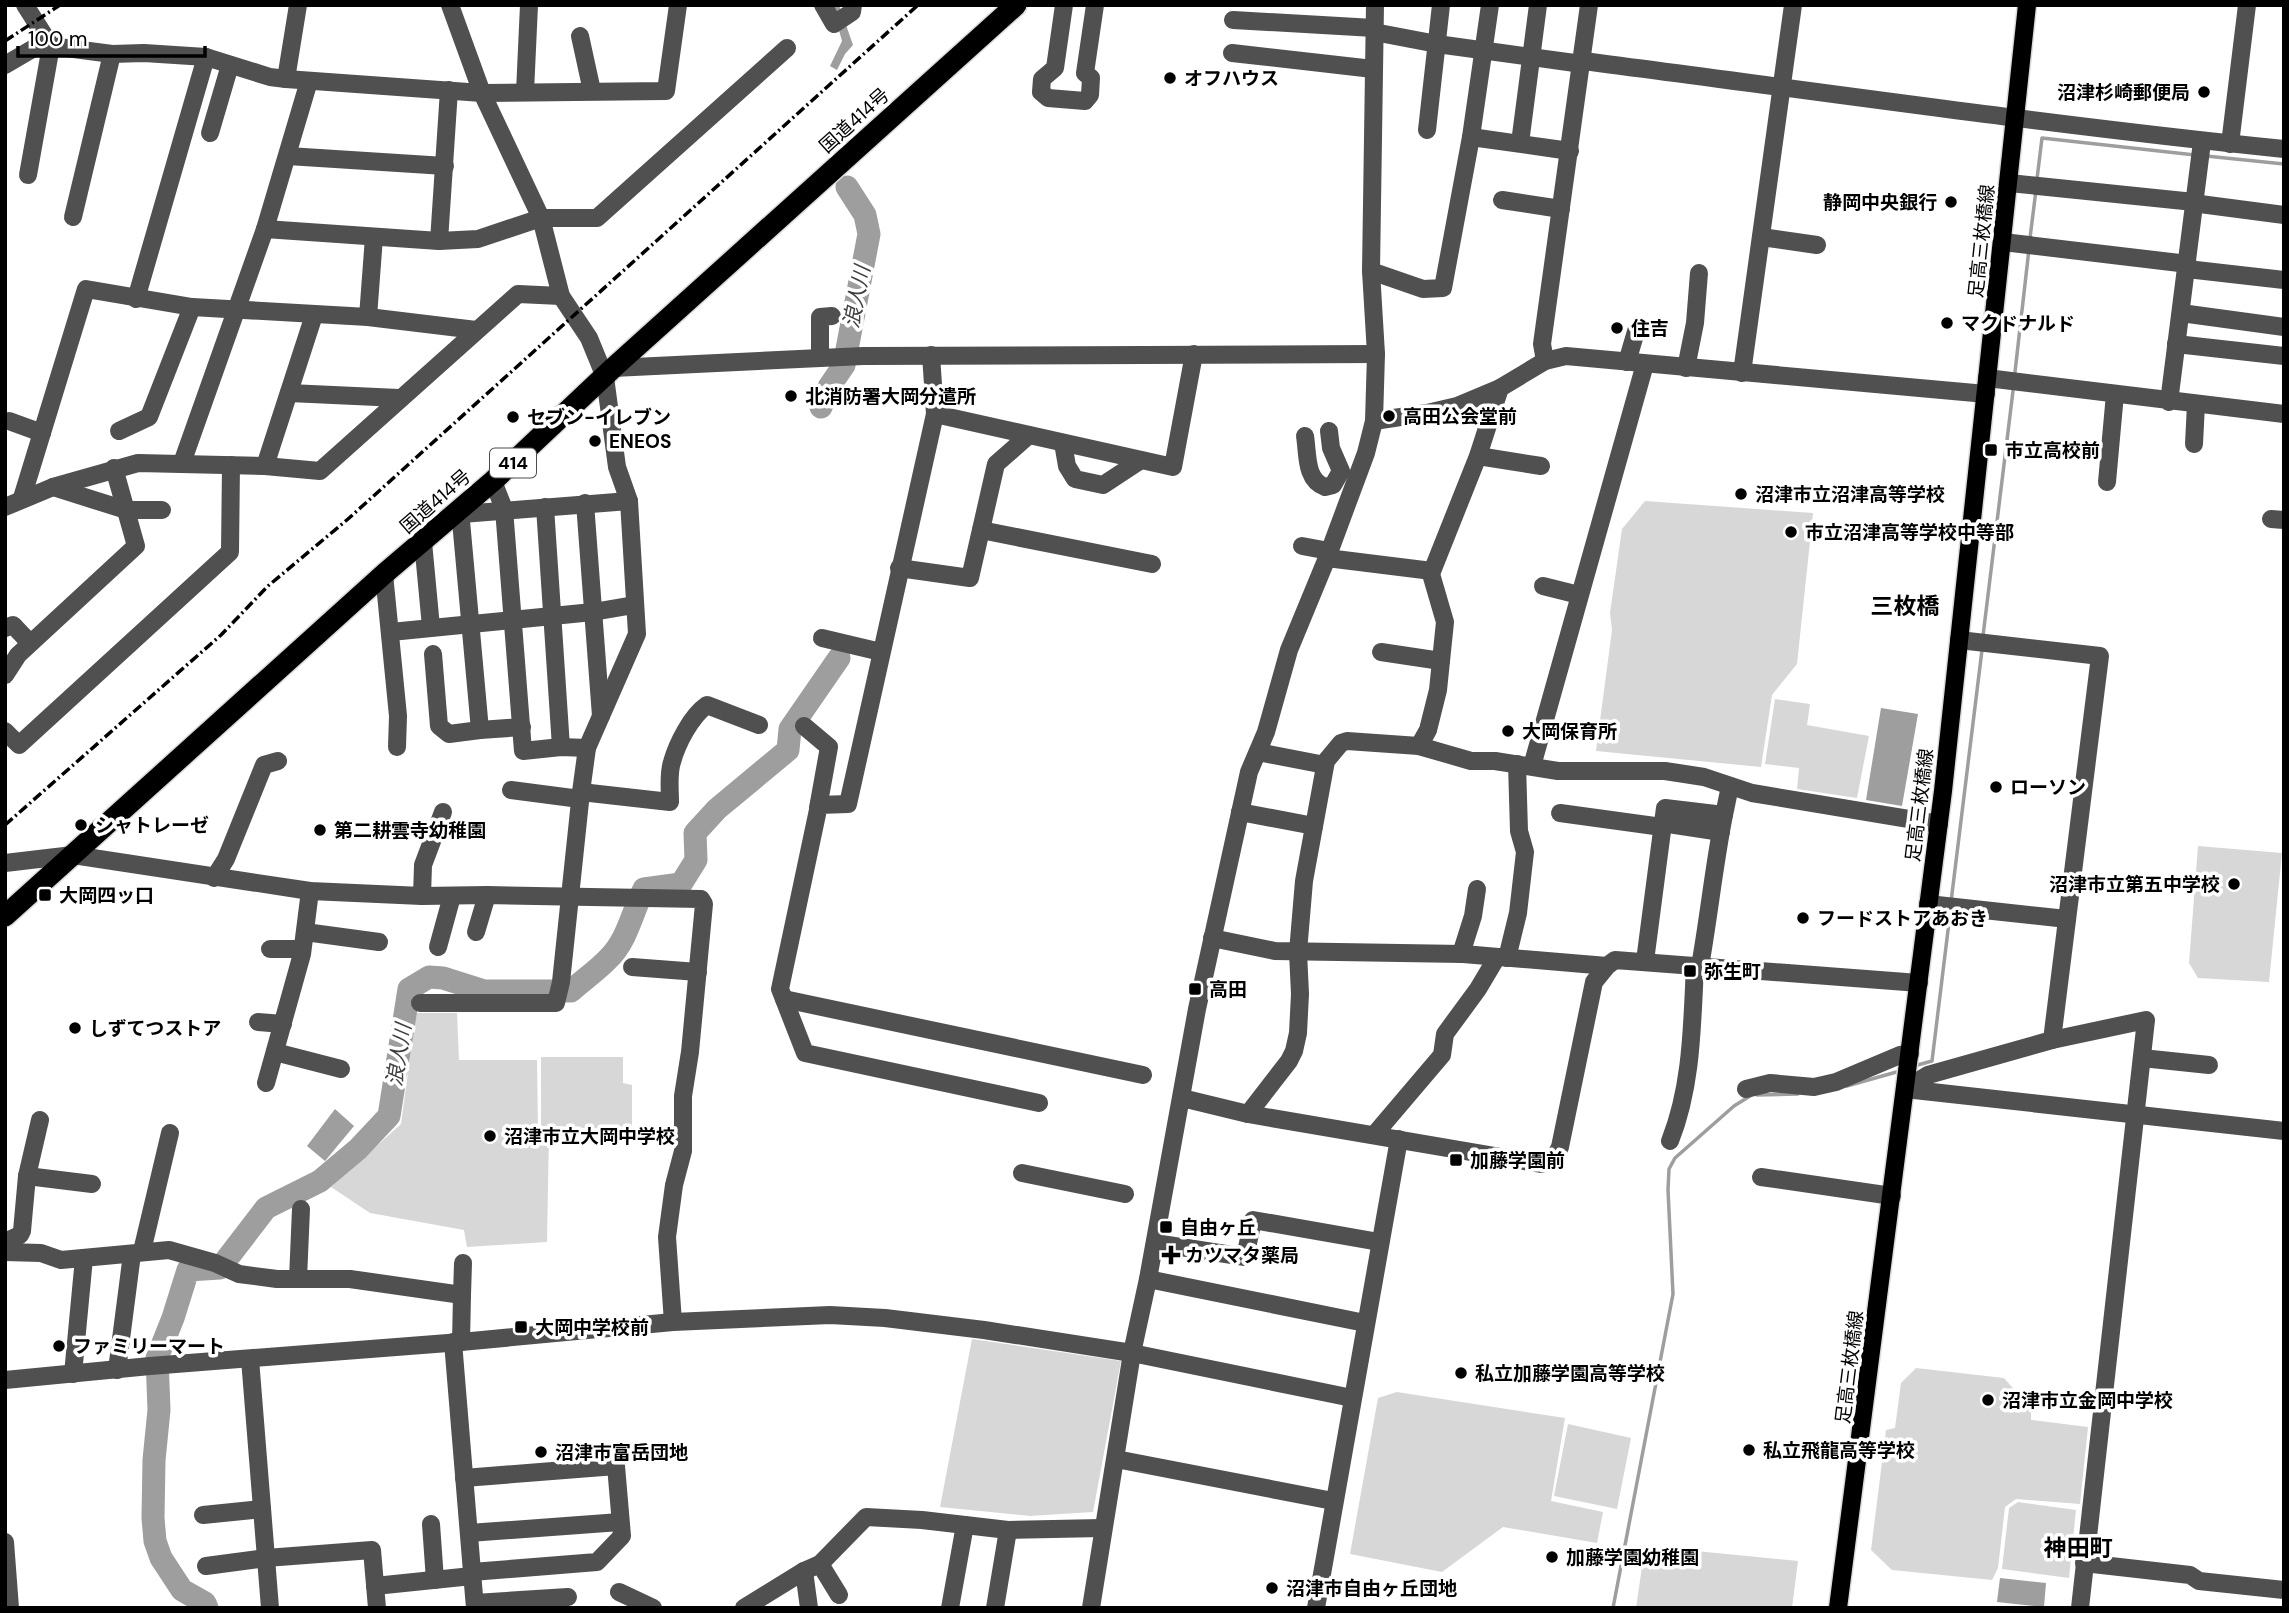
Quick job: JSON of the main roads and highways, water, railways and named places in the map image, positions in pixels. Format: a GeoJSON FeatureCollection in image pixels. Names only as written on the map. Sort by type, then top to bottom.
{"type":"FeatureCollection","features":[{"type":"Feature","properties":{"kind":"highway","name":"国道414号"},"geometry":{"type":"LineString","coordinates":[[5,916],[384,574],[461,512],[609,373],[1016,5]]}},
{"type":"Feature","properties":{"kind":"main road","name":"足高三枚橋線"},"geometry":{"type":"LineString","coordinates":[[1838,1608],[1919,983],[1935,905],[1939,824],[2027,5]]}},
{"type":"Feature","properties":{"kind":"waterway"},"geometry":{"type":"LineString","coordinates":[[2037,179],[2042,138],[2195,155]]}},
{"type":"Feature","properties":{"kind":"waterway"},"geometry":{"type":"LineString","coordinates":[[2206,156],[2284,164]]}},
{"type":"Feature","properties":{"kind":"waterway","name":"浪人川"},"geometry":{"type":"LineString","coordinates":[[821,407],[829,387],[844,365],[869,234],[865,215],[847,187]]}},
{"type":"Feature","properties":{"kind":"waterway"},"geometry":{"type":"LineString","coordinates":[[2030,238],[2036,190]]}},
{"type":"Feature","properties":{"kind":"waterway"},"geometry":{"type":"LineString","coordinates":[[2015,372],[2029,249]]}},
{"type":"Feature","properties":{"kind":"waterway"},"geometry":{"type":"LineString","coordinates":[[1983,636],[2013,391]]}},
{"type":"Feature","properties":{"kind":"waterway"},"geometry":{"type":"LineString","coordinates":[[1951,902],[1982,650]]}},
{"type":"Feature","properties":{"kind":"waterway","name":"浪人川"},"geometry":{"type":"LineString","coordinates":[[207,1608],[205,1603],[182,1590],[161,1558],[155,1541],[153,1518],[154,1460],[159,1410],[157,1358],[188,1270],[220,1268],[266,1208],[320,1181],[358,1149],[389,1116],[409,989],[429,977],[443,978],[484,991],[571,991],[605,962],[621,942],[644,889],[681,884],[696,860],[695,833],[717,809],[788,750],[790,729],[839,658]]}},
{"type":"Feature","properties":{"kind":"waterway"},"geometry":{"type":"LineString","coordinates":[[1914,1066],[1932,1061],[1950,914]]}},
{"type":"Feature","properties":{"kind":"waterway"},"geometry":{"type":"LineString","coordinates":[[1847,1086],[1900,1071]]}},
{"type":"Feature","properties":{"kind":"waterway"},"geometry":{"type":"LineString","coordinates":[[1757,1095],[1798,1094]]}},
{"type":"Feature","properties":{"kind":"waterway"},"geometry":{"type":"LineString","coordinates":[[1613,1608],[1673,1294],[1669,1169],[1675,1158],[1734,1106],[1750,1096]]}},
{"type":"Feature","properties":{"kind":"railway"},"geometry":{"type":"LineString","coordinates":[[5,41],[60,5]]}},
{"type":"Feature","properties":{"kind":"railway"},"geometry":{"type":"LineString","coordinates":[[5,825],[221,635],[268,586],[348,519],[918,5]]}},
{"type":"Feature","properties":{"kind":"place","name":"オフハウス"},"geometry":{"type":"Point","coordinates":[1170,78]}},
{"type":"Feature","properties":{"kind":"place","name":"沼津杉崎郵便局"},"geometry":{"type":"Point","coordinates":[2204,92]}},
{"type":"Feature","properties":{"kind":"place","name":"静岡中央銀行"},"geometry":{"type":"Point","coordinates":[1951,202]}},
{"type":"Feature","properties":{"kind":"place","name":"マクドナルド"},"geometry":{"type":"Point","coordinates":[1947,323]}},
{"type":"Feature","properties":{"kind":"place","name":"住吉"},"geometry":{"type":"Point","coordinates":[1617,328]}},
{"type":"Feature","properties":{"kind":"place","name":"北消防署大岡分遣所"},"geometry":{"type":"Point","coordinates":[791,396]}},
{"type":"Feature","properties":{"kind":"place","name":"高田公会堂前"},"geometry":{"type":"Point","coordinates":[1389,416]}},
{"type":"Feature","properties":{"kind":"place","name":"セブン-イレブン"},"geometry":{"type":"Point","coordinates":[513,417]}},
{"type":"Feature","properties":{"kind":"place","name":"ENEOS"},"geometry":{"type":"Point","coordinates":[595,441]}},
{"type":"Feature","properties":{"kind":"place","name":"市立高校前"},"geometry":{"type":"Point","coordinates":[1991,450]}},
{"type":"Feature","properties":{"kind":"place","name":"沼津市立沼津高等学校"},"geometry":{"type":"Point","coordinates":[1741,494]}},
{"type":"Feature","properties":{"kind":"place","name":"市立沼津高等学校中等部"},"geometry":{"type":"Point","coordinates":[1791,532]}},
{"type":"Feature","properties":{"kind":"place","name":"大岡保育所"},"geometry":{"type":"Point","coordinates":[1508,731]}},
{"type":"Feature","properties":{"kind":"place","name":"ローソン"},"geometry":{"type":"Point","coordinates":[1996,787]}},
{"type":"Feature","properties":{"kind":"place","name":"シャトレーゼ"},"geometry":{"type":"Point","coordinates":[81,825]}},
{"type":"Feature","properties":{"kind":"place","name":"第二耕雲寺幼稚園"},"geometry":{"type":"Point","coordinates":[320,830]}},
{"type":"Feature","properties":{"kind":"place","name":"沼津市立第五中学校"},"geometry":{"type":"Point","coordinates":[2234,884]}},
{"type":"Feature","properties":{"kind":"place","name":"大岡四ッ口"},"geometry":{"type":"Point","coordinates":[45,895]}},
{"type":"Feature","properties":{"kind":"place","name":"フードストアあおき"},"geometry":{"type":"Point","coordinates":[1803,918]}},
{"type":"Feature","properties":{"kind":"place","name":"弥生町"},"geometry":{"type":"Point","coordinates":[1690,971]}},
{"type":"Feature","properties":{"kind":"place","name":"高田"},"geometry":{"type":"Point","coordinates":[1195,989]}},
{"type":"Feature","properties":{"kind":"place","name":"しずてつストア"},"geometry":{"type":"Point","coordinates":[75,1028]}},
{"type":"Feature","properties":{"kind":"place","name":"沼津市立大岡中学校"},"geometry":{"type":"Point","coordinates":[490,1136]}},
{"type":"Feature","properties":{"kind":"place","name":"加藤学園前"},"geometry":{"type":"Point","coordinates":[1456,1160]}},
{"type":"Feature","properties":{"kind":"place","name":"自由ヶ丘"},"geometry":{"type":"Point","coordinates":[1166,1227]}},
{"type":"Feature","properties":{"kind":"place","name":"カツマタ薬局"},"geometry":{"type":"Point","coordinates":[1171,1255]}},
{"type":"Feature","properties":{"kind":"place","name":"大岡中学校前"},"geometry":{"type":"Point","coordinates":[521,1327]}},
{"type":"Feature","properties":{"kind":"place","name":"ファミリーマート"},"geometry":{"type":"Point","coordinates":[59,1346]}},
{"type":"Feature","properties":{"kind":"place","name":"私立加藤学園高等学校"},"geometry":{"type":"Point","coordinates":[1461,1373]}},
{"type":"Feature","properties":{"kind":"place","name":"沼津市立金岡中学校"},"geometry":{"type":"Point","coordinates":[1988,1400]}},
{"type":"Feature","properties":{"kind":"place","name":"私立飛龍高等学校"},"geometry":{"type":"Point","coordinates":[1749,1450]}},
{"type":"Feature","properties":{"kind":"place","name":"沼津市富岳団地"},"geometry":{"type":"Point","coordinates":[541,1452]}},
{"type":"Feature","properties":{"kind":"place","name":"加藤学園幼稚園"},"geometry":{"type":"Point","coordinates":[1552,1557]}},
{"type":"Feature","properties":{"kind":"place","name":"沼津市自由ヶ丘団地"},"geometry":{"type":"Point","coordinates":[1272,1588]}},
{"type":"Feature","properties":{"kind":"district","name":"三枚橋"},"geometry":{"type":"Point","coordinates":[1905,606]}},
{"type":"Feature","properties":{"kind":"district","name":"神田町"},"geometry":{"type":"Point","coordinates":[2078,1548]}}]}
